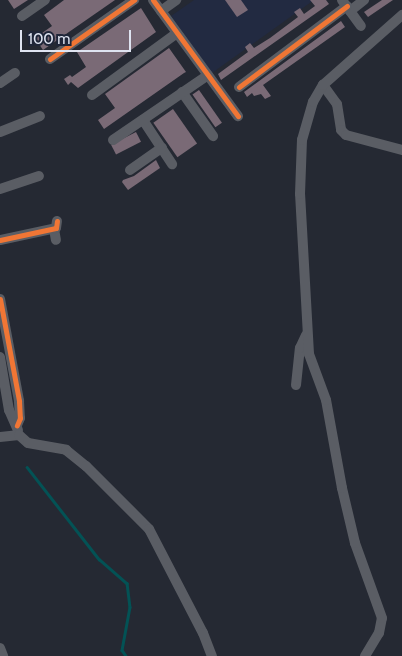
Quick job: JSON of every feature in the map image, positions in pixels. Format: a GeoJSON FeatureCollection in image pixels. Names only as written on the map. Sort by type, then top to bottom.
{"type":"FeatureCollection","features":[{"type":"Feature","properties":{"kind":"street"},"geometry":{"type":"LineString","coordinates":[[22,16],[45,0]]}},
{"type":"Feature","properties":{"kind":"street"},"geometry":{"type":"LineString","coordinates":[[50,58],[134,0]]}},
{"type":"Feature","properties":{"kind":"street"},"geometry":{"type":"LineString","coordinates":[[153,0],[238,116]]}},
{"type":"Feature","properties":{"kind":"street"},"geometry":{"type":"LineString","coordinates":[[160,11],[176,0]]}},
{"type":"Feature","properties":{"kind":"street"},"geometry":{"type":"LineString","coordinates":[[239,87],[346,6],[364,0]]}},
{"type":"Feature","properties":{"kind":"street"},"geometry":{"type":"LineString","coordinates":[[346,6],[360,26]]}},
{"type":"Feature","properties":{"kind":"street"},"geometry":{"type":"LineString","coordinates":[[365,656],[379,633],[382,618],[355,543],[342,488],[326,400],[309,354],[300,194],[302,140],[314,102],[323,85],[402,15]]}},
{"type":"Feature","properties":{"kind":"street"},"geometry":{"type":"LineString","coordinates":[[92,95],[176,33]]}},
{"type":"Feature","properties":{"kind":"street"},"geometry":{"type":"LineString","coordinates":[[0,83],[15,73]]}},
{"type":"Feature","properties":{"kind":"street"},"geometry":{"type":"LineString","coordinates":[[113,140],[208,76]]}},
{"type":"Feature","properties":{"kind":"street"},"geometry":{"type":"LineString","coordinates":[[323,85],[336,104],[341,130],[346,134],[402,150]]}},
{"type":"Feature","properties":{"kind":"street"},"geometry":{"type":"LineString","coordinates":[[182,92],[212,136]]}},
{"type":"Feature","properties":{"kind":"street"},"geometry":{"type":"LineString","coordinates":[[0,132],[40,116]]}},
{"type":"Feature","properties":{"kind":"street"},"geometry":{"type":"LineString","coordinates":[[143,120],[172,164]]}},
{"type":"Feature","properties":{"kind":"street"},"geometry":{"type":"LineString","coordinates":[[130,170],[162,148]]}},
{"type":"Feature","properties":{"kind":"street"},"geometry":{"type":"LineString","coordinates":[[0,188],[38,176]]}},
{"type":"Feature","properties":{"kind":"street"},"geometry":{"type":"LineString","coordinates":[[0,240],[55,225],[56,240]]}},
{"type":"Feature","properties":{"kind":"street"},"geometry":{"type":"LineString","coordinates":[[0,301],[19,401],[20,418],[18,430]]}},
{"type":"Feature","properties":{"kind":"street"},"geometry":{"type":"LineString","coordinates":[[296,385],[300,348],[307,331]]}},
{"type":"Feature","properties":{"kind":"street"},"geometry":{"type":"LineString","coordinates":[[0,357],[3,390],[11,418],[18,430],[28,443],[66,450],[86,466],[149,530],[203,633],[212,656]]}},
{"type":"Feature","properties":{"kind":"street"},"geometry":{"type":"LineString","coordinates":[[0,437],[18,430]]}},
{"type":"Feature","properties":{"kind":"street"},"geometry":{"type":"LineString","coordinates":[[0,648],[3,656]]}},
{"type":"Feature","properties":{"kind":"shaded area"},"geometry":{"type":"Polygon","coordinates":[[[194,0],[314,0],[212,73],[171,16],[194,0]]]}},
{"type":"Feature","properties":{"kind":"building"},"geometry":{"type":"Polygon","coordinates":[[[8,0],[28,0],[14,9],[8,0]]]}},
{"type":"Feature","properties":{"kind":"building"},"geometry":{"type":"Polygon","coordinates":[[[64,0],[115,0],[43,50],[35,38],[52,26],[44,15],[64,0]]]}},
{"type":"Feature","properties":{"kind":"building"},"geometry":{"type":"Polygon","coordinates":[[[225,0],[241,0],[248,10],[237,17],[225,0]]]}},
{"type":"Feature","properties":{"kind":"building"},"geometry":{"type":"Polygon","coordinates":[[[310,0],[326,0],[329,4],[221,80],[218,74],[248,52],[245,47],[250,43],[254,48],[270,38],[298,17],[294,12],[300,8],[304,14],[315,6],[310,0]]]}},
{"type":"Feature","properties":{"kind":"building"},"geometry":{"type":"Polygon","coordinates":[[[382,0],[393,0],[368,17],[364,12],[382,0]]]}},
{"type":"Feature","properties":{"kind":"building"},"geometry":{"type":"Polygon","coordinates":[[[141,8],[156,32],[78,88],[71,82],[68,85],[64,79],[70,75],[72,77],[86,67],[77,52],[141,8]]]}},
{"type":"Feature","properties":{"kind":"building"},"geometry":{"type":"Polygon","coordinates":[[[341,21],[345,27],[263,85],[271,96],[265,99],[261,94],[254,96],[252,93],[247,97],[244,92],[341,21]]]}},
{"type":"Feature","properties":{"kind":"building"},"geometry":{"type":"Polygon","coordinates":[[[169,48],[186,72],[104,129],[98,120],[115,108],[105,94],[169,48]]]}},
{"type":"Feature","properties":{"kind":"building"},"geometry":{"type":"Polygon","coordinates":[[[199,90],[222,123],[215,127],[192,95],[199,90]]]}},
{"type":"Feature","properties":{"kind":"building"},"geometry":{"type":"Polygon","coordinates":[[[173,109],[197,143],[177,157],[153,123],[173,109]]]}},
{"type":"Feature","properties":{"kind":"building"},"geometry":{"type":"Polygon","coordinates":[[[136,132],[141,142],[116,155],[111,145],[136,132]]]}},
{"type":"Feature","properties":{"kind":"building"},"geometry":{"type":"Polygon","coordinates":[[[156,160],[160,168],[128,190],[122,182],[123,180],[134,176],[156,160]]]}},
{"type":"Feature","properties":{"kind":"waterway"},"geometry":{"type":"LineString","coordinates":[[27,467],[99,559],[127,583],[130,607],[122,650],[126,656]]}},
{"type":"Feature","properties":{"kind":"cycle path"},"geometry":{"type":"LineString","coordinates":[[50,59],[134,0]]}},
{"type":"Feature","properties":{"kind":"cycle path"},"geometry":{"type":"LineString","coordinates":[[153,0],[238,116]]}},
{"type":"Feature","properties":{"kind":"cycle path"},"geometry":{"type":"LineString","coordinates":[[239,87],[347,6]]}},
{"type":"Feature","properties":{"kind":"cycle path"},"geometry":{"type":"LineString","coordinates":[[0,240],[56,228],[57,221]]}},
{"type":"Feature","properties":{"kind":"cycle path"},"geometry":{"type":"LineString","coordinates":[[0,299],[19,401],[20,418],[17,425]]}}]}
